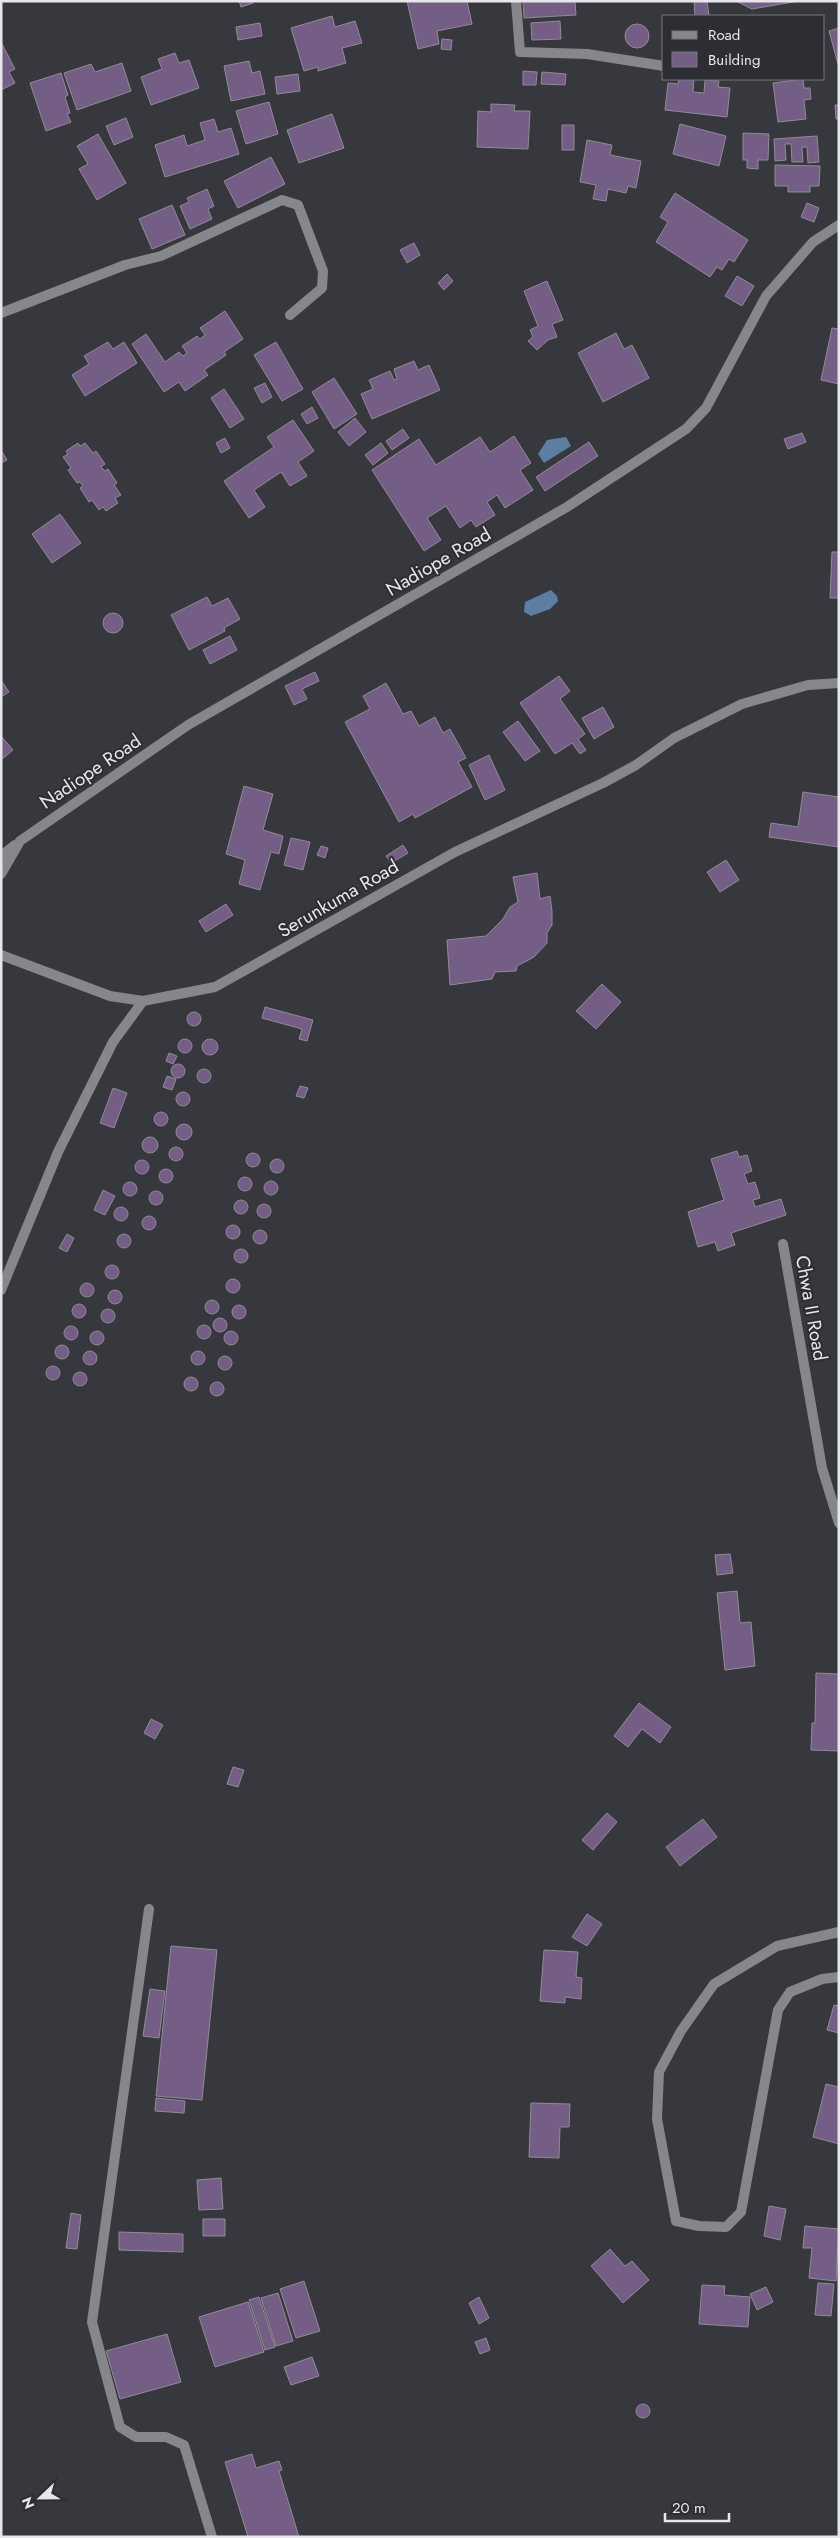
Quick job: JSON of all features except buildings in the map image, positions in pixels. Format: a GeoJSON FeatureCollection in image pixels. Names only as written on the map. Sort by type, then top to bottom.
{"type":"FeatureCollection","features":[{"type":"Feature","properties":{"kind":"street"},"geometry":{"type":"LineString","coordinates":[[516,1],[520,52],[587,54],[662,66]]}},
{"type":"Feature","properties":{"kind":"street"},"geometry":{"type":"LineString","coordinates":[[1,313],[125,265],[161,256],[282,200],[298,205],[323,271],[322,288],[290,315]]}},
{"type":"Feature","properties":{"kind":"street","name":"Nadiope Road"},"geometry":{"type":"LineString","coordinates":[[1,874],[20,842],[188,725],[567,507],[686,429],[706,408],[766,296],[812,242],[839,225]]}},
{"type":"Feature","properties":{"kind":"street","name":"Serunkuma Road"},"geometry":{"type":"LineString","coordinates":[[143,1001],[215,987],[455,852],[603,783],[636,765],[674,738],[742,704],[808,685],[839,683]]}},
{"type":"Feature","properties":{"kind":"street"},"geometry":{"type":"LineString","coordinates":[[1,856],[20,842]]}},
{"type":"Feature","properties":{"kind":"street"},"geometry":{"type":"LineString","coordinates":[[1,955],[110,996],[143,1001]]}},
{"type":"Feature","properties":{"kind":"street"},"geometry":{"type":"LineString","coordinates":[[1,1290],[58,1152],[112,1042],[129,1017],[143,1001]]}},
{"type":"Feature","properties":{"kind":"street","name":"Chwa II Road"},"geometry":{"type":"LineString","coordinates":[[782,1244],[822,1468],[839,1524]]}},
{"type":"Feature","properties":{"kind":"street"},"geometry":{"type":"LineString","coordinates":[[149,1908],[92,2322],[120,2427],[136,2437],[166,2437],[184,2445],[212,2537]]}},
{"type":"Feature","properties":{"kind":"street"},"geometry":{"type":"LineString","coordinates":[[839,1932],[777,1946],[714,1984],[680,2031],[659,2072],[657,2119],[676,2221],[699,2226],[726,2227],[741,2212],[778,2010],[790,1992],[822,1979],[839,1977]]}},
{"type":"Feature","properties":{"kind":"water"},"geometry":{"type":"Polygon","coordinates":[[[566,437],[571,446],[544,463],[538,454],[547,440],[566,437]]]}},
{"type":"Feature","properties":{"kind":"water"},"geometry":{"type":"Polygon","coordinates":[[[551,590],[557,596],[558,601],[550,609],[531,616],[524,612],[525,602],[551,590]]]}}]}
